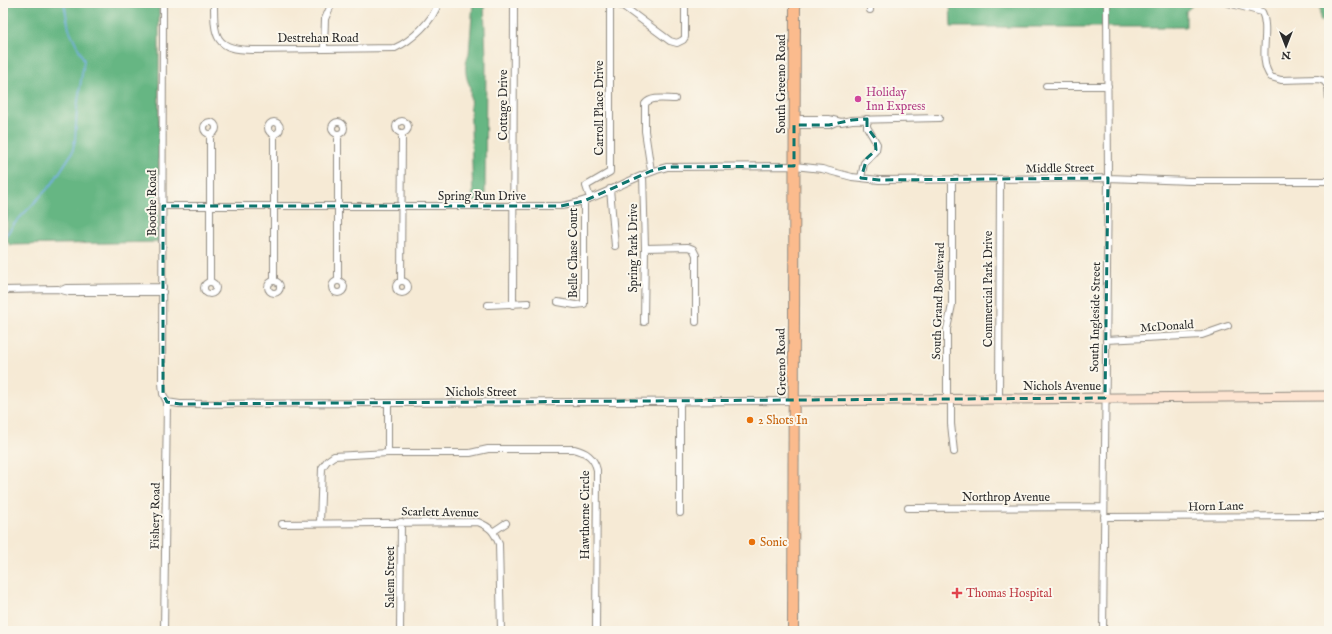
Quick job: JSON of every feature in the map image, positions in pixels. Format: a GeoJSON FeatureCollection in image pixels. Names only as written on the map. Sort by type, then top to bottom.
{"type":"FeatureCollection","features":[{"type":"Feature","properties":{"kind":"main road","name":"South Greeno Road"},"geometry":{"type":"LineString","coordinates":[[794,166],[795,3]]}},
{"type":"Feature","properties":{"kind":"main road","name":"Greeno Road"},"geometry":{"type":"LineString","coordinates":[[793,631],[794,166]]}},
{"type":"Feature","properties":{"kind":"street","name":"Boothe Road"},"geometry":{"type":"LineString","coordinates":[[163,3],[163,394],[167,402]]}},
{"type":"Feature","properties":{"kind":"street","name":"Destrehan Road"},"geometry":{"type":"LineString","coordinates":[[214,3],[215,32],[217,38],[226,46],[242,50],[395,48],[409,39],[426,23],[433,14],[438,3]]}},
{"type":"Feature","properties":{"kind":"street"},"geometry":{"type":"LineString","coordinates":[[324,48],[326,13],[332,3]]}},
{"type":"Feature","properties":{"kind":"street","name":"Cottage Drive"},"geometry":{"type":"LineString","coordinates":[[513,304],[514,3]]}},
{"type":"Feature","properties":{"kind":"street"},"geometry":{"type":"LineString","coordinates":[[610,3],[623,6],[670,41],[677,43],[684,37],[685,3]]}},
{"type":"Feature","properties":{"kind":"street","name":"Carroll Place Drive"},"geometry":{"type":"LineString","coordinates":[[590,198],[586,186],[610,172],[610,3]]}},
{"type":"Feature","properties":{"kind":"street"},"geometry":{"type":"LineString","coordinates":[[870,3],[870,10]]}},
{"type":"Feature","properties":{"kind":"street","name":"South Ingleside Street"},"geometry":{"type":"LineString","coordinates":[[1103,631],[1108,178],[1107,3]]}},
{"type":"Feature","properties":{"kind":"street"},"geometry":{"type":"LineString","coordinates":[[1228,3],[1262,12],[1266,23],[1266,66],[1271,77],[1281,80],[1318,79],[1324,81],[1328,86],[1329,100]]}},
{"type":"Feature","properties":{"kind":"street"},"geometry":{"type":"LineString","coordinates":[[1046,86],[1108,86]]}},
{"type":"Feature","properties":{"kind":"street"},"geometry":{"type":"LineString","coordinates":[[651,170],[645,131],[645,104],[648,100],[653,99],[675,99]]}},
{"type":"Feature","properties":{"kind":"street"},"geometry":{"type":"LineString","coordinates":[[794,122],[829,125],[836,122],[867,119],[939,118]]}},
{"type":"Feature","properties":{"kind":"street"},"geometry":{"type":"LineString","coordinates":[[861,178],[864,163],[876,150],[877,144],[867,127],[867,119]]}},
{"type":"Feature","properties":{"kind":"street"},"geometry":{"type":"LineString","coordinates":[[402,133],[402,281]]}},
{"type":"Feature","properties":{"kind":"street"},"geometry":{"type":"LineString","coordinates":[[210,134],[210,281]]}},
{"type":"Feature","properties":{"kind":"street"},"geometry":{"type":"LineString","coordinates":[[274,134],[274,281]]}},
{"type":"Feature","properties":{"kind":"street"},"geometry":{"type":"LineString","coordinates":[[338,134],[338,281]]}},
{"type":"Feature","properties":{"kind":"street","name":"Spring Run Drive"},"geometry":{"type":"LineString","coordinates":[[163,206],[561,206],[584,201],[651,170],[667,167],[794,166]]}},
{"type":"Feature","properties":{"kind":"street","name":"Middle Street"},"geometry":{"type":"LineString","coordinates":[[794,166],[826,169],[861,178],[879,180],[1108,178],[1329,181]]}},
{"type":"Feature","properties":{"kind":"street","name":"Spring Park Drive"},"geometry":{"type":"LineString","coordinates":[[643,175],[645,248],[644,322]]}},
{"type":"Feature","properties":{"kind":"street","name":"South Grand Boulevard"},"geometry":{"type":"LineString","coordinates":[[952,180],[952,304],[947,329],[949,399],[954,452]]}},
{"type":"Feature","properties":{"kind":"street","name":"Commercial Park Drive"},"geometry":{"type":"LineString","coordinates":[[999,398],[1000,180]]}},
{"type":"Feature","properties":{"kind":"street"},"geometry":{"type":"LineString","coordinates":[[610,190],[615,246]]}},
{"type":"Feature","properties":{"kind":"street","name":"Belle Chase Court"},"geometry":{"type":"LineString","coordinates":[[558,302],[575,305],[584,304],[584,201]]}},
{"type":"Feature","properties":{"kind":"street"},"geometry":{"type":"LineString","coordinates":[[645,248],[688,247],[693,249],[696,255],[696,322]]}},
{"type":"Feature","properties":{"kind":"street"},"geometry":{"type":"LineString","coordinates":[[3,290],[60,289],[69,292],[163,289]]}},
{"type":"Feature","properties":{"kind":"street"},"geometry":{"type":"LineString","coordinates":[[488,305],[528,303]]}},
{"type":"Feature","properties":{"kind":"street","name":"McDonald"},"geometry":{"type":"LineString","coordinates":[[1106,340],[1202,335],[1228,326]]}},
{"type":"Feature","properties":{"kind":"street","name":"Nichols Avenue"},"geometry":{"type":"LineString","coordinates":[[794,401],[1329,396]]}},
{"type":"Feature","properties":{"kind":"street","name":"Nichols Street"},"geometry":{"type":"LineString","coordinates":[[167,402],[180,404],[680,403],[794,401]]}},
{"type":"Feature","properties":{"kind":"street","name":"Fishery Road"},"geometry":{"type":"LineString","coordinates":[[164,631],[167,402]]}},
{"type":"Feature","properties":{"kind":"street"},"geometry":{"type":"LineString","coordinates":[[388,403],[388,453]]}},
{"type":"Feature","properties":{"kind":"street"},"geometry":{"type":"LineString","coordinates":[[680,403],[680,513]]}},
{"type":"Feature","properties":{"kind":"street","name":"Hawthorne Circle"},"geometry":{"type":"LineString","coordinates":[[320,523],[322,468],[326,461],[334,456],[344,454],[388,453],[470,453],[488,449],[574,449],[584,452],[591,457],[596,470],[596,631]]}},
{"type":"Feature","properties":{"kind":"street","name":"Northrop Avenue"},"geometry":{"type":"LineString","coordinates":[[908,508],[1104,507]]}},
{"type":"Feature","properties":{"kind":"street","name":"Horn Lane"},"geometry":{"type":"LineString","coordinates":[[1104,517],[1329,516]]}},
{"type":"Feature","properties":{"kind":"street","name":"Salem Street"},"geometry":{"type":"LineString","coordinates":[[400,631],[401,522]]}},
{"type":"Feature","properties":{"kind":"street","name":"Scarlett Avenue"},"geometry":{"type":"LineString","coordinates":[[282,524],[478,522],[494,531]]}},
{"type":"Feature","properties":{"kind":"street"},"geometry":{"type":"LineString","coordinates":[[500,631],[499,544],[494,531],[506,523]]}},
{"type":"Feature","properties":{"kind":"highlighted area"},"geometry":{"type":"Polygon","coordinates":[[[867,119],[867,127],[875,138],[876,150],[867,158],[861,178],[879,180],[1108,178],[1105,398],[180,404],[167,402],[163,394],[163,206],[561,206],[584,201],[651,171],[667,167],[794,166],[794,125],[829,125],[852,120],[867,119]]]}},
{"type":"Feature","properties":{"kind":"green space"},"geometry":{"type":"Polygon","coordinates":[[[3,3],[159,3],[159,242],[10,245],[7,241],[6,90],[3,90],[3,3]]]}},
{"type":"Feature","properties":{"kind":"green space"},"geometry":{"type":"Polygon","coordinates":[[[473,3],[484,3],[486,58],[485,202],[473,202],[470,86],[467,79],[466,62],[469,54],[473,3]]]}},
{"type":"Feature","properties":{"kind":"green space"},"geometry":{"type":"Polygon","coordinates":[[[950,3],[1195,3],[1186,11],[1186,27],[951,27],[950,3]]]}},
{"type":"Feature","properties":{"kind":"green space"},"geometry":{"type":"Polygon","coordinates":[[[1320,3],[1329,3],[1329,21],[1320,21],[1320,3]]]}},
{"type":"Feature","properties":{"kind":"waterway"},"geometry":{"type":"LineString","coordinates":[[3,239],[15,223],[52,184],[72,153],[75,140],[77,108],[84,60],[69,29],[64,3]]}},
{"type":"Feature","properties":{"kind":"place","name":"Holiday Inn Express"},"geometry":{"type":"Point","coordinates":[858,99]}},
{"type":"Feature","properties":{"kind":"place","name":"2 Shots In"},"geometry":{"type":"Point","coordinates":[750,420]}},
{"type":"Feature","properties":{"kind":"place","name":"Sonic"},"geometry":{"type":"Point","coordinates":[752,542]}},
{"type":"Feature","properties":{"kind":"place","name":"Thomas Hospital"},"geometry":{"type":"Point","coordinates":[957,593]}}]}
